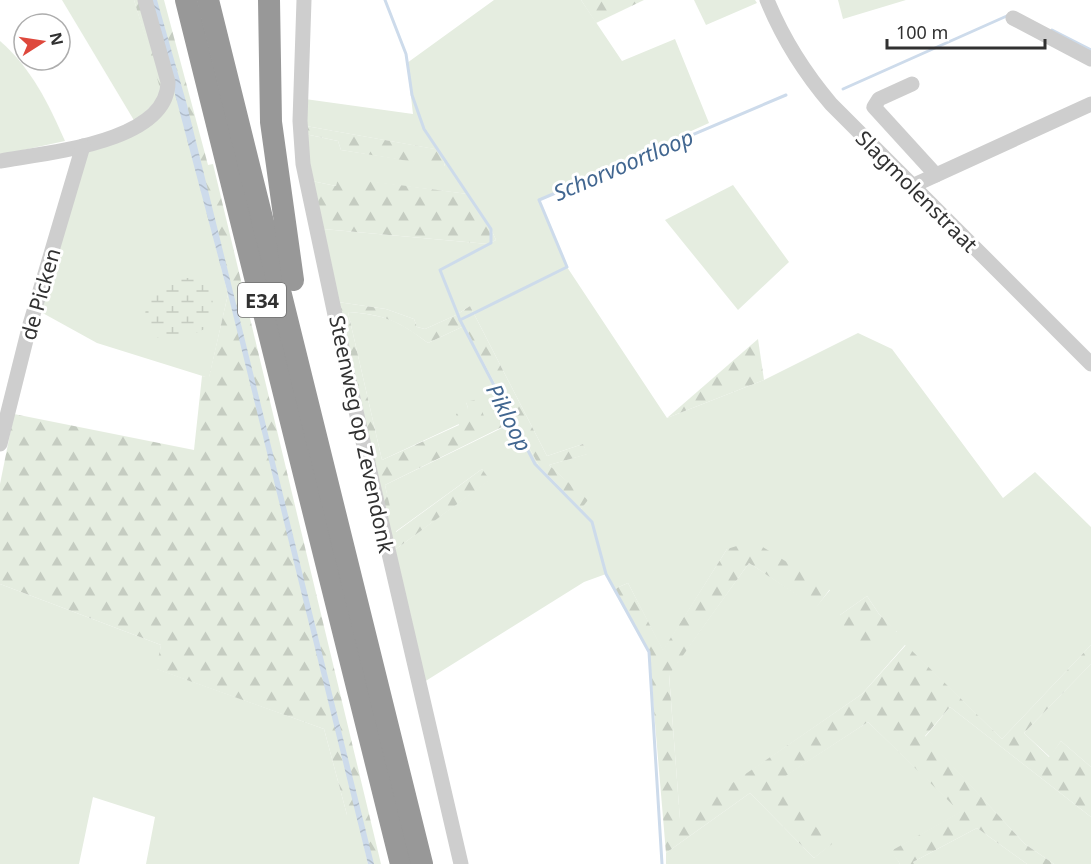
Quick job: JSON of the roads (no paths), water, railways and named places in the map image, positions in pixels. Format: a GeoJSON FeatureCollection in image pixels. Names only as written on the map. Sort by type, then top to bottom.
{"type":"FeatureCollection","features":[{"type":"Feature","properties":{"kind":"highway","name":"E34"},"geometry":{"type":"LineString","coordinates":[[186,0],[400,864]]}},
{"type":"Feature","properties":{"kind":"highway","name":"E34"},"geometry":{"type":"LineString","coordinates":[[208,0],[290,323],[422,864]]}},
{"type":"Feature","properties":{"kind":"highway"},"geometry":{"type":"LineString","coordinates":[[269,0],[271,122],[294,290],[290,323]]}},
{"type":"Feature","properties":{"kind":"street"},"geometry":{"type":"LineString","coordinates":[[0,162],[113,138],[156,112],[166,95],[166,74],[145,0]]}},
{"type":"Feature","properties":{"kind":"street","name":"Steenweg op Zevendonk"},"geometry":{"type":"LineString","coordinates":[[304,0],[300,121],[303,164],[352,393],[460,864]]}},
{"type":"Feature","properties":{"kind":"street","name":"Slagmolenstraat"},"geometry":{"type":"LineString","coordinates":[[767,0],[781,35],[805,73],[912,186],[1091,364]]}},
{"type":"Feature","properties":{"kind":"street"},"geometry":{"type":"LineString","coordinates":[[1013,18],[1091,59]]}},
{"type":"Feature","properties":{"kind":"street"},"geometry":{"type":"LineString","coordinates":[[912,84],[879,99],[874,107],[936,175]]}},
{"type":"Feature","properties":{"kind":"street"},"geometry":{"type":"LineString","coordinates":[[912,186],[1091,104]]}},
{"type":"Feature","properties":{"kind":"street","name":"de Picken"},"geometry":{"type":"LineString","coordinates":[[0,444],[29,328],[83,146]]}},
{"type":"Feature","properties":{"kind":"water"},"geometry":{"type":"Polygon","coordinates":[[[150,0],[157,0],[187,105],[374,864],[368,864],[228,294],[150,0]]]}},
{"type":"Feature","properties":{"kind":"waterway","name":"Pikloop"},"geometry":{"type":"LineString","coordinates":[[385,0],[406,54],[412,95],[424,129],[491,229],[491,243],[440,270],[460,320],[535,464],[592,522],[606,574],[649,652],[662,864]]}},
{"type":"Feature","properties":{"kind":"waterway","name":"Schorvoortloop"},"geometry":{"type":"LineString","coordinates":[[843,89],[1009,15]]}},
{"type":"Feature","properties":{"kind":"waterway","name":"Schorvoortloop"},"geometry":{"type":"LineString","coordinates":[[1052,30],[1091,50]]}},
{"type":"Feature","properties":{"kind":"waterway","name":"Schorvoortloop"},"geometry":{"type":"LineString","coordinates":[[460,320],[567,267],[539,200],[786,95]]}}]}
